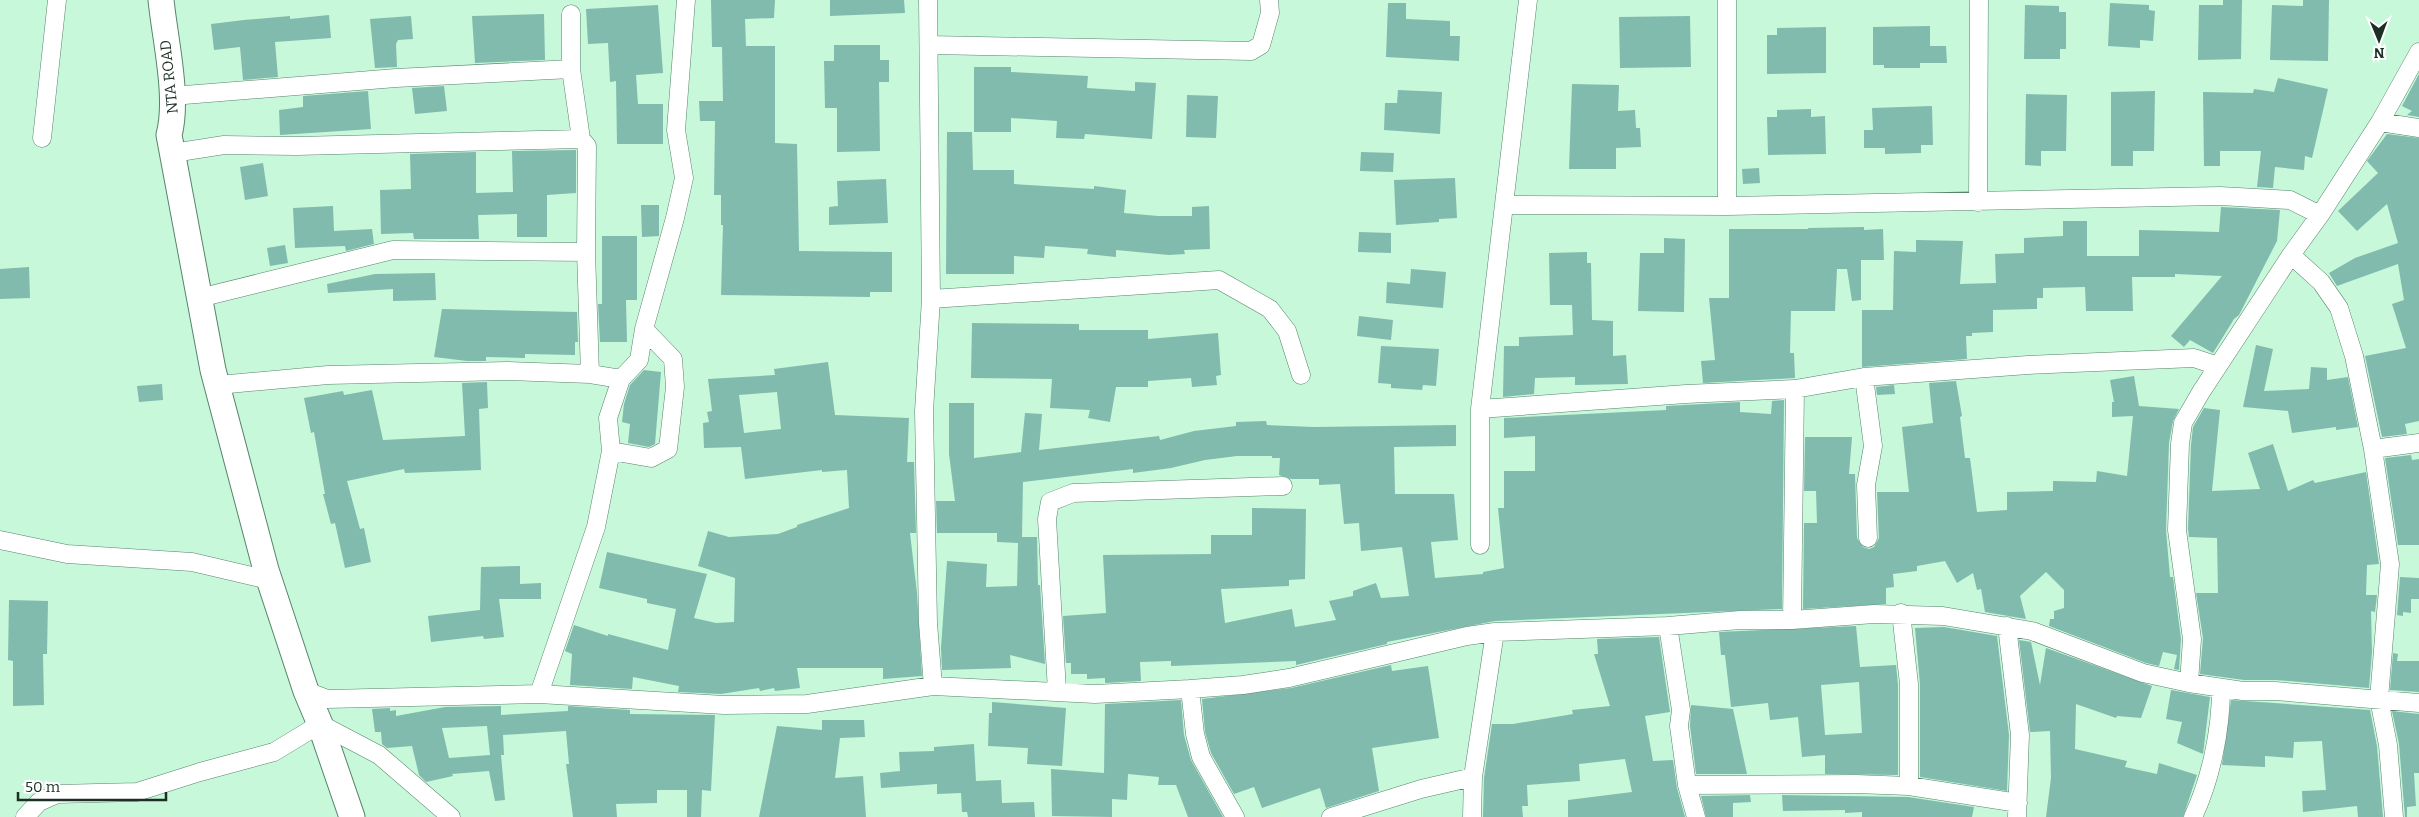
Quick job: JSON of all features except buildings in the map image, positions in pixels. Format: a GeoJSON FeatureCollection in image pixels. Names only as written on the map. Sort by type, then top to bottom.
{"type":"FeatureCollection","features":[{"type":"Feature","properties":{"kind":"main road","name":"NTA ROAD"},"geometry":{"type":"LineString","coordinates":[[143,0],[161,124],[171,144]]}},
{"type":"Feature","properties":{"kind":"main road","name":"NTA ROAD"},"geometry":{"type":"LineString","coordinates":[[161,0],[172,96],[173,121],[171,144]]}},
{"type":"Feature","properties":{"kind":"main road"},"geometry":{"type":"LineString","coordinates":[[171,144],[213,370],[269,580],[306,691],[320,724],[352,817]]}},
{"type":"Feature","properties":{"kind":"street"},"geometry":{"type":"LineString","coordinates":[[42,138],[57,0]]}},
{"type":"Feature","properties":{"kind":"street"},"geometry":{"type":"LineString","coordinates":[[538,694],[596,527],[611,451],[608,418],[621,379],[639,360],[644,329],[684,178],[676,130],[686,0]]}},
{"type":"Feature","properties":{"kind":"street"},"geometry":{"type":"LineString","coordinates":[[928,0],[932,299],[924,411],[928,623],[932,686]]}},
{"type":"Feature","properties":{"kind":"street"},"geometry":{"type":"LineString","coordinates":[[930,45],[1251,51],[1261,46],[1270,13],[1269,0]]}},
{"type":"Feature","properties":{"kind":"street"},"geometry":{"type":"LineString","coordinates":[[1480,545],[1480,409],[1528,0]]}},
{"type":"Feature","properties":{"kind":"street"},"geometry":{"type":"LineString","coordinates":[[1727,0],[1727,206]]}},
{"type":"Feature","properties":{"kind":"street"},"geometry":{"type":"LineString","coordinates":[[1978,202],[1979,0]]}},
{"type":"Feature","properties":{"kind":"street"},"geometry":{"type":"LineString","coordinates":[[571,14],[571,69],[581,138],[587,146],[586,252],[590,374]]}},
{"type":"Feature","properties":{"kind":"street"},"geometry":{"type":"LineString","coordinates":[[2189,683],[2192,639],[2177,530],[2180,444],[2184,423],[2218,366],[2290,255],[2320,215],[2380,122],[2419,52]]}},
{"type":"Feature","properties":{"kind":"street"},"geometry":{"type":"LineString","coordinates":[[172,96],[396,78],[571,69]]}},
{"type":"Feature","properties":{"kind":"street"},"geometry":{"type":"LineString","coordinates":[[2380,122],[2419,128]]}},
{"type":"Feature","properties":{"kind":"street"},"geometry":{"type":"LineString","coordinates":[[171,144],[296,146],[581,138]]}},
{"type":"Feature","properties":{"kind":"street"},"geometry":{"type":"LineString","coordinates":[[1504,205],[1727,206],[2220,196],[2290,200],[2320,215]]}},
{"type":"Feature","properties":{"kind":"street"},"geometry":{"type":"LineString","coordinates":[[199,298],[393,250],[586,252]]}},
{"type":"Feature","properties":{"kind":"street"},"geometry":{"type":"LineString","coordinates":[[2290,255],[2321,282],[2339,308],[2354,356],[2372,449],[2390,564],[2379,699],[2388,745],[2394,817]]}},
{"type":"Feature","properties":{"kind":"street"},"geometry":{"type":"LineString","coordinates":[[932,299],[1218,280],[1270,309],[1287,331],[1301,375]]}},
{"type":"Feature","properties":{"kind":"street"},"geometry":{"type":"LineString","coordinates":[[611,451],[651,458],[668,449],[675,387],[673,359],[644,329]]}},
{"type":"Feature","properties":{"kind":"street"},"geometry":{"type":"LineString","coordinates":[[1480,409],[1686,394],[1795,389],[1864,377],[2028,365],[2194,358],[2218,366]]}},
{"type":"Feature","properties":{"kind":"street"},"geometry":{"type":"LineString","coordinates":[[218,385],[328,375],[507,371],[590,374],[621,379]]}},
{"type":"Feature","properties":{"kind":"street"},"geometry":{"type":"LineString","coordinates":[[1864,377],[1873,446],[1866,484],[1868,538]]}},
{"type":"Feature","properties":{"kind":"street"},"geometry":{"type":"LineString","coordinates":[[1792,620],[1795,389]]}},
{"type":"Feature","properties":{"kind":"street"},"geometry":{"type":"LineString","coordinates":[[2372,449],[2419,443]]}},
{"type":"Feature","properties":{"kind":"street"},"geometry":{"type":"LineString","coordinates":[[1057,691],[1047,519],[1050,502],[1073,493],[1282,486]]}},
{"type":"Feature","properties":{"kind":"street"},"geometry":{"type":"LineString","coordinates":[[0,540],[67,554],[192,562],[269,580]]}},
{"type":"Feature","properties":{"kind":"street"},"geometry":{"type":"LineString","coordinates":[[1901,613],[1909,684],[1909,786]]}},
{"type":"Feature","properties":{"kind":"street"},"geometry":{"type":"LineString","coordinates":[[306,691],[327,699],[538,694],[724,705],[798,704],[932,686],[1095,694],[1243,685],[1289,678],[1467,636],[1495,632],[1668,626],[1740,620],[1792,620],[1901,613],[1943,616],[2032,631],[2143,673],[2189,683],[2221,688],[2419,703]]}},
{"type":"Feature","properties":{"kind":"street"},"geometry":{"type":"LineString","coordinates":[[1668,626],[1681,710],[1679,726],[1687,785],[1696,817]]}},
{"type":"Feature","properties":{"kind":"street"},"geometry":{"type":"LineString","coordinates":[[1687,785],[1856,784],[1909,786],[2018,810],[2020,735],[2007,626]]}},
{"type":"Feature","properties":{"kind":"street"},"geometry":{"type":"LineString","coordinates":[[1472,817],[1473,777],[1495,632]]}},
{"type":"Feature","properties":{"kind":"street"},"geometry":{"type":"LineString","coordinates":[[2193,817],[2203,796],[2219,721],[2221,688]]}},
{"type":"Feature","properties":{"kind":"street"},"geometry":{"type":"LineString","coordinates":[[1190,689],[1195,734],[1201,757],[1235,817]]}},
{"type":"Feature","properties":{"kind":"street"},"geometry":{"type":"LineString","coordinates":[[25,817],[39,802],[57,794],[137,792],[200,772],[274,752],[320,724],[379,755],[451,817]]}},
{"type":"Feature","properties":{"kind":"street"},"geometry":{"type":"LineString","coordinates":[[1331,817],[1421,789],[1473,777]]}}]}
